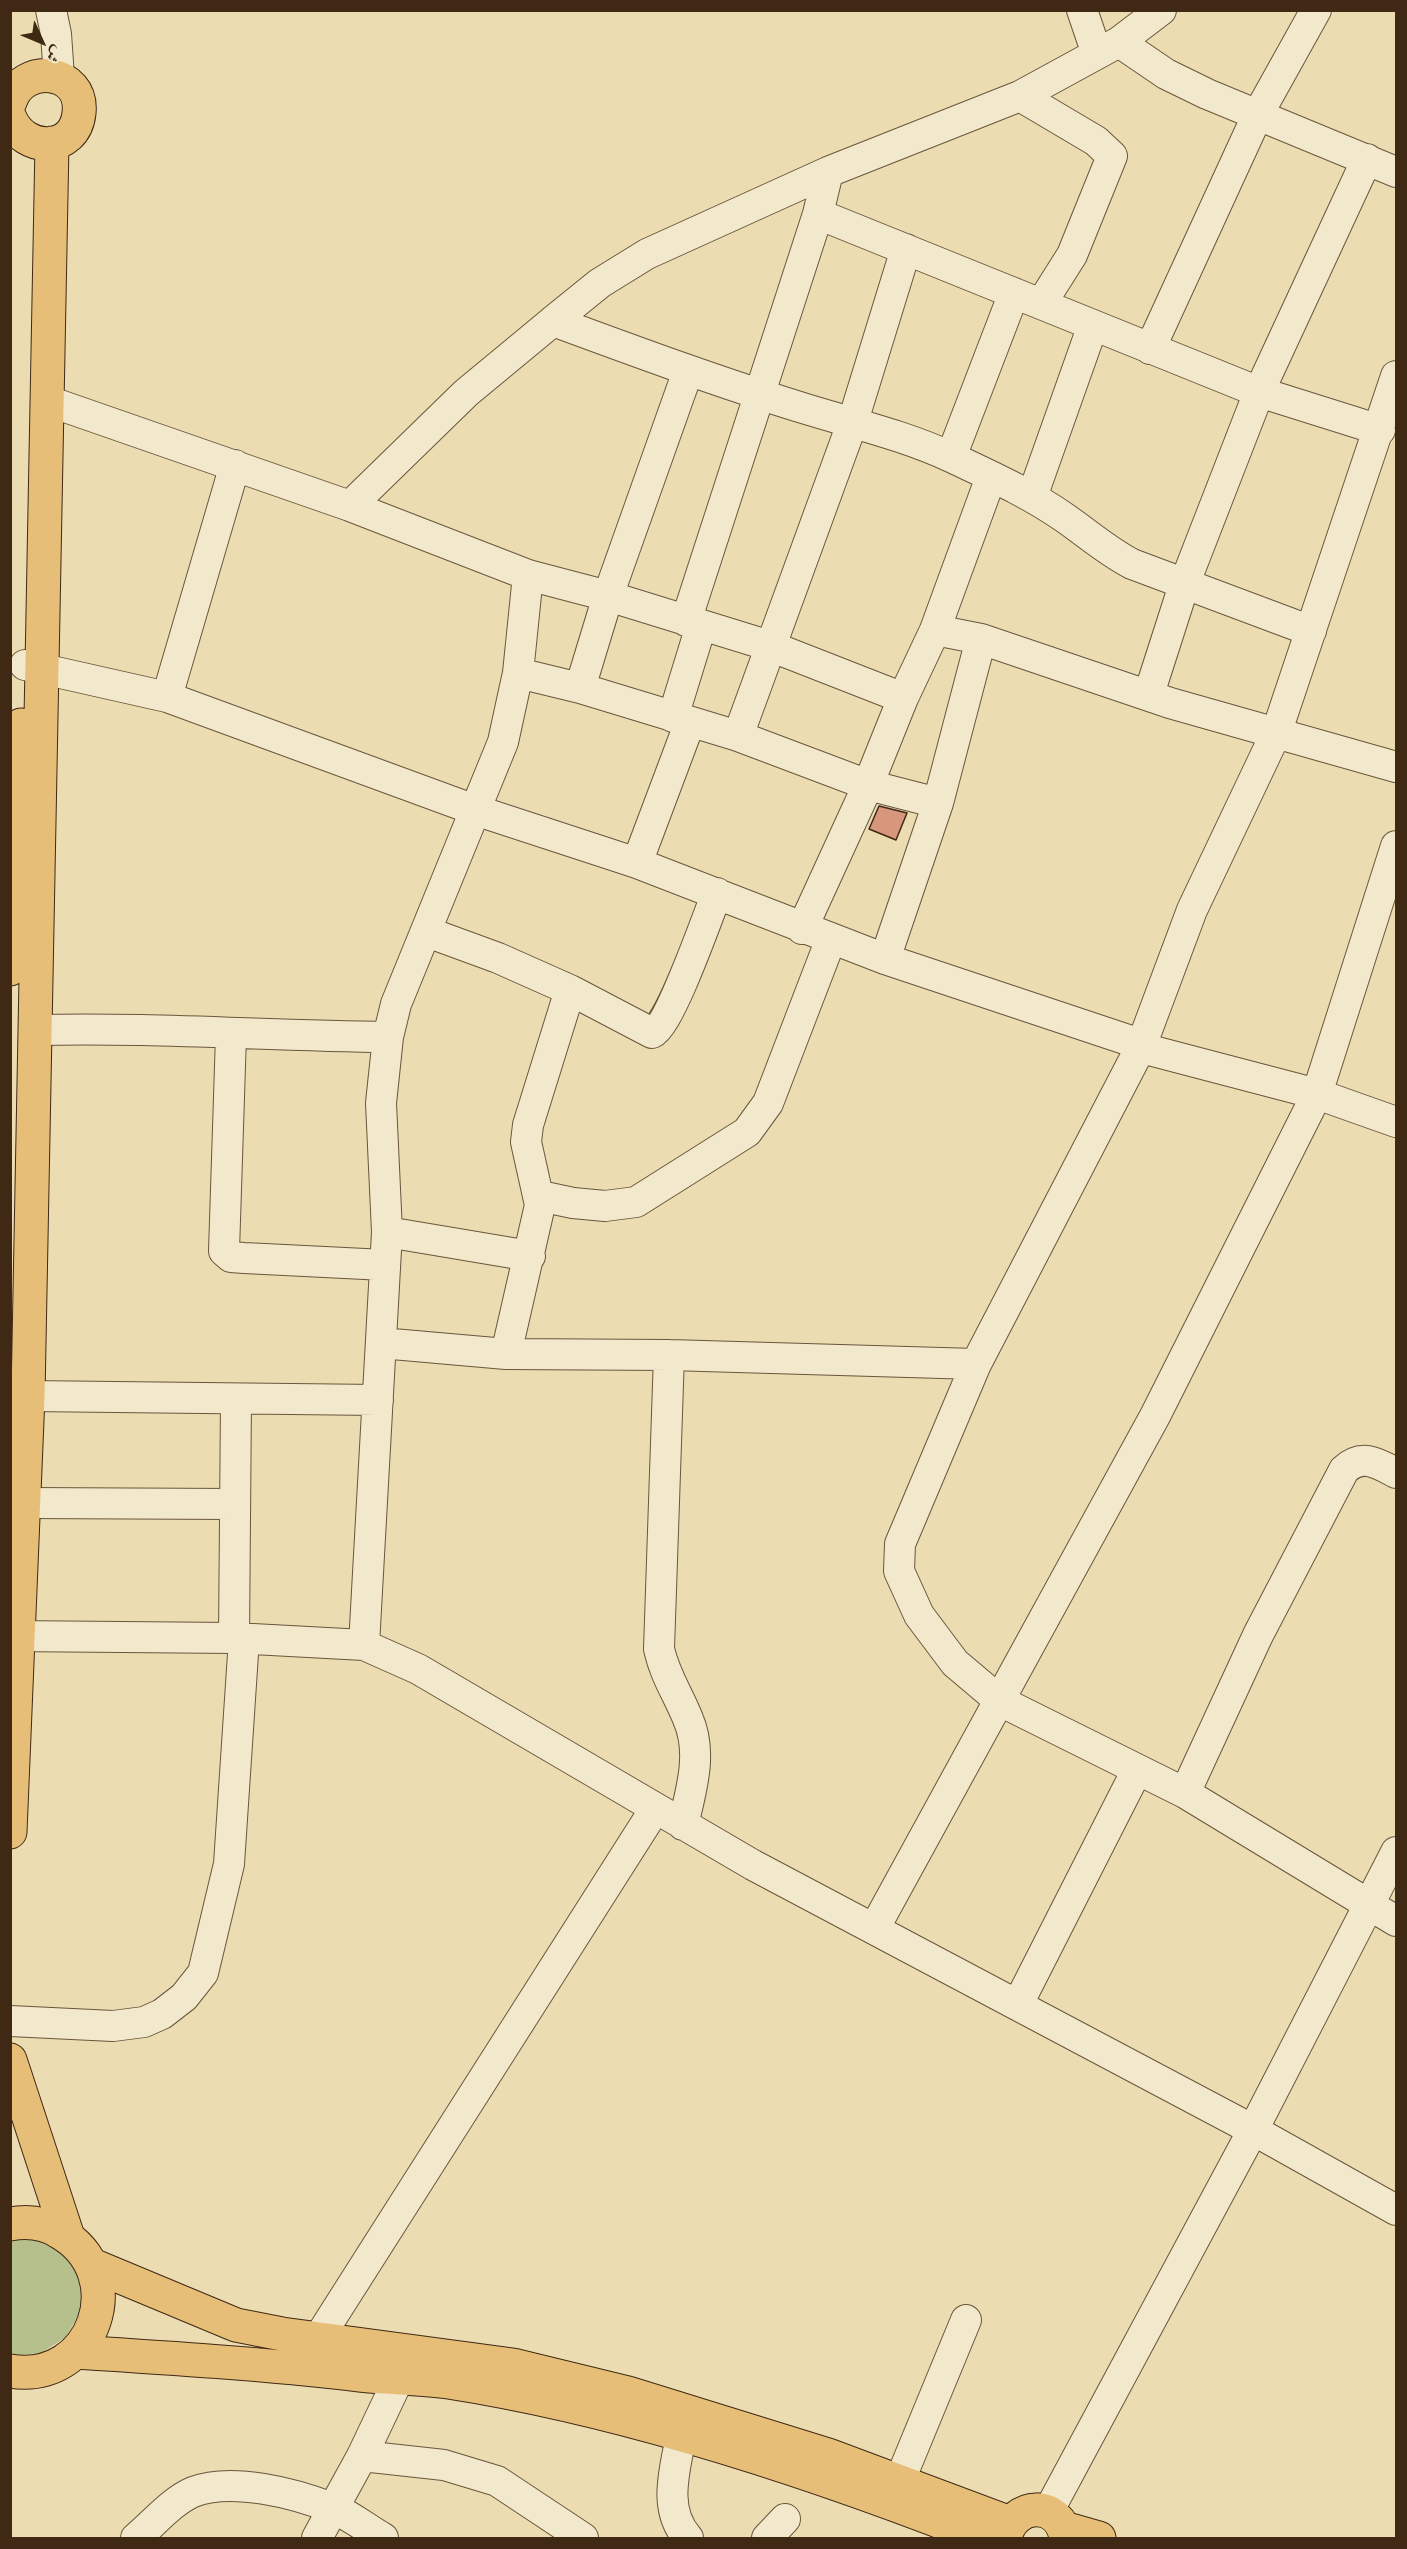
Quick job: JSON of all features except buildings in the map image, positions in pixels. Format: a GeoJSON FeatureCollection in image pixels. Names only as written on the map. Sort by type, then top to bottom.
{"type":"FeatureCollection","features":[{"type":"Feature","properties":{"kind":"main road"},"geometry":{"type":"LineString","coordinates":[[10,969],[16,796],[34,666],[48,401],[28,106]]}},
{"type":"Feature","properties":{"kind":"main road"},"geometry":{"type":"LineString","coordinates":[[10,1832],[14,1636],[25,1503],[35,1030],[28,106]]}},
{"type":"Feature","properties":{"kind":"main road"},"geometry":{"type":"LineString","coordinates":[[10,2060],[68,2237]]}},
{"type":"Feature","properties":{"kind":"main road"},"geometry":{"type":"LineString","coordinates":[[10,2224],[36,2223],[53,2228],[68,2237],[82,2249],[92,2265],[98,2288],[98,2311],[90,2333],[75,2352],[49,2368],[13,2374]]}},
{"type":"Feature","properties":{"kind":"main road"},"geometry":{"type":"LineString","coordinates":[[92,2265],[236,2325],[525,2368],[672,2406],[900,2480],[1007,2531],[1023,2512],[1031,2510],[1059,2526],[1099,2538]]}},
{"type":"Feature","properties":{"kind":"main road"},"geometry":{"type":"LineString","coordinates":[[75,2352],[306,2368],[445,2382],[504,2392],[567,2405],[681,2436],[827,2482],[981,2538]]}},
{"type":"Feature","properties":{"kind":"street"},"geometry":{"type":"LineString","coordinates":[[1082,10],[1108,48],[1257,116],[1396,172]]}},
{"type":"Feature","properties":{"kind":"street"},"geometry":{"type":"LineString","coordinates":[[350,506],[466,393],[600,283],[647,254],[828,172],[1020,96],[1108,48],[1161,10]]}},
{"type":"Feature","properties":{"kind":"street"},"geometry":{"type":"LineString","coordinates":[[1150,348],[1257,116],[1316,10]]}},
{"type":"Feature","properties":{"kind":"street"},"geometry":{"type":"LineString","coordinates":[[28,106],[56,34],[51,12]]}},
{"type":"Feature","properties":{"kind":"street"},"geometry":{"type":"LineString","coordinates":[[951,457],[1027,299],[1072,255],[1112,156],[1096,141],[1020,96]]}},
{"type":"Feature","properties":{"kind":"street"},"geometry":{"type":"LineString","coordinates":[[1149,694],[1184,585],[1259,392],[1367,159]]}},
{"type":"Feature","properties":{"kind":"street"},"geometry":{"type":"LineString","coordinates":[[637,863],[682,719],[693,624],[761,393],[818,214],[828,172]]}},
{"type":"Feature","properties":{"kind":"street"},"geometry":{"type":"LineString","coordinates":[[818,214],[1259,392],[1380,430]]}},
{"type":"Feature","properties":{"kind":"street"},"geometry":{"type":"LineString","coordinates":[[738,736],[853,421],[906,249]]}},
{"type":"Feature","properties":{"kind":"street"},"geometry":{"type":"LineString","coordinates":[[553,321],[688,370],[806,409],[853,421],[951,457],[1032,497],[1065,517],[1112,554],[1184,585],[1311,632]]}},
{"type":"Feature","properties":{"kind":"street"},"geometry":{"type":"LineString","coordinates":[[1032,497],[1093,325]]}},
{"type":"Feature","properties":{"kind":"street"},"geometry":{"type":"LineString","coordinates":[[580,688],[608,596],[688,370]]}},
{"type":"Feature","properties":{"kind":"street"},"geometry":{"type":"LineString","coordinates":[[1394,387],[1277,731],[1192,910],[1140,1046],[976,1364],[900,1544],[899,1572],[919,1615],[939,1643],[955,1663],[1000,1701],[1185,1793],[1396,1922]]}},
{"type":"Feature","properties":{"kind":"street"},"geometry":{"type":"LineString","coordinates":[[48,401],[350,506],[528,575],[608,596],[770,646],[903,698]]}},
{"type":"Feature","properties":{"kind":"street"},"geometry":{"type":"LineString","coordinates":[[167,697],[235,465]]}},
{"type":"Feature","properties":{"kind":"street"},"geometry":{"type":"LineString","coordinates":[[802,929],[935,630],[991,477]]}},
{"type":"Feature","properties":{"kind":"street"},"geometry":{"type":"LineString","coordinates":[[364,1646],[387,1232],[381,1103],[388,1037],[396,1004],[503,742],[518,673],[528,575]]}},
{"type":"Feature","properties":{"kind":"street"},"geometry":{"type":"LineString","coordinates":[[935,630],[981,639],[1170,703],[1396,766]]}},
{"type":"Feature","properties":{"kind":"street"},"geometry":{"type":"LineString","coordinates":[[885,959],[938,803],[981,639]]}},
{"type":"Feature","properties":{"kind":"street"},"geometry":{"type":"LineString","coordinates":[[34,666],[167,697],[475,810],[637,863],[717,893],[802,929],[885,959],[1140,1046],[1317,1095],[1396,1122]]}},
{"type":"Feature","properties":{"kind":"street"},"geometry":{"type":"LineString","coordinates":[[518,673],[580,688],[738,736],[868,785],[938,803]]}},
{"type":"Feature","properties":{"kind":"street"},"geometry":{"type":"LineString","coordinates":[[874,1929],[1155,1416],[1317,1095],[1396,846]]}},
{"type":"Feature","properties":{"kind":"street"},"geometry":{"type":"LineString","coordinates":[[427,932],[498,958],[570,990],[642,1030],[654,1033],[662,1025],[675,997],[717,893]]}},
{"type":"Feature","properties":{"kind":"street"},"geometry":{"type":"LineString","coordinates":[[540,1196],[573,1203],[605,1206],[636,1202],[747,1132],[768,1103],[831,939]]}},
{"type":"Feature","properties":{"kind":"street"},"geometry":{"type":"LineString","coordinates":[[506,1354],[530,1256],[540,1196],[526,1142],[528,1125],[570,990]]}},
{"type":"Feature","properties":{"kind":"street"},"geometry":{"type":"LineString","coordinates":[[35,1030],[120,1028],[231,1035],[388,1037]]}},
{"type":"Feature","properties":{"kind":"street"},"geometry":{"type":"LineString","coordinates":[[231,1035],[224,1251],[231,1257],[385,1265]]}},
{"type":"Feature","properties":{"kind":"street"},"geometry":{"type":"LineString","coordinates":[[387,1232],[530,1256]]}},
{"type":"Feature","properties":{"kind":"street"},"geometry":{"type":"LineString","coordinates":[[381,1343],[506,1354],[669,1355],[976,1364]]}},
{"type":"Feature","properties":{"kind":"street"},"geometry":{"type":"LineString","coordinates":[[669,1355],[660,1649],[664,1671],[689,1720],[693,1734],[695,1772],[683,1825]]}},
{"type":"Feature","properties":{"kind":"street"},"geometry":{"type":"LineString","coordinates":[[28,1396],[378,1400]]}},
{"type":"Feature","properties":{"kind":"street"},"geometry":{"type":"LineString","coordinates":[[10,2021],[113,2026],[144,2022],[162,2014],[184,1997],[203,1973],[229,1864],[239,1638],[235,1504],[237,1399]]}},
{"type":"Feature","properties":{"kind":"street"},"geometry":{"type":"LineString","coordinates":[[1185,1793],[1258,1635],[1344,1470],[1356,1461],[1367,1460],[1396,1473]]}},
{"type":"Feature","properties":{"kind":"street"},"geometry":{"type":"LineString","coordinates":[[25,1503],[235,1504]]}},
{"type":"Feature","properties":{"kind":"street"},"geometry":{"type":"LineString","coordinates":[[14,1636],[239,1638],[364,1646],[418,1669],[683,1825],[1254,2130],[1396,2210]]}},
{"type":"Feature","properties":{"kind":"street"},"geometry":{"type":"LineString","coordinates":[[1018,2004],[1137,1770]]}},
{"type":"Feature","properties":{"kind":"street"},"geometry":{"type":"LineString","coordinates":[[318,2339],[655,1809]]}},
{"type":"Feature","properties":{"kind":"street"},"geometry":{"type":"LineString","coordinates":[[1059,2526],[1254,2130],[1396,1852]]}},
{"type":"Feature","properties":{"kind":"street"},"geometry":{"type":"LineString","coordinates":[[900,2480],[966,2320]]}},
{"type":"Feature","properties":{"kind":"street"},"geometry":{"type":"LineString","coordinates":[[316,2538],[362,2456],[399,2378]]}},
{"type":"Feature","properties":{"kind":"street"},"geometry":{"type":"LineString","coordinates":[[681,2436],[670,2498],[683,2533],[688,2538]]}},
{"type":"Feature","properties":{"kind":"street"},"geometry":{"type":"LineString","coordinates":[[362,2456],[444,2465],[497,2481],[583,2538]]}},
{"type":"Feature","properties":{"kind":"street"},"geometry":{"type":"LineString","coordinates":[[136,2538],[182,2498],[208,2488],[255,2487],[333,2508],[383,2538]]}},
{"type":"Feature","properties":{"kind":"green space"},"geometry":{"type":"Polygon","coordinates":[[[11,2234],[40,2236],[75,2264],[83,2294],[81,2310],[66,2337],[41,2353],[11,2356],[11,2234]]]}}]}
